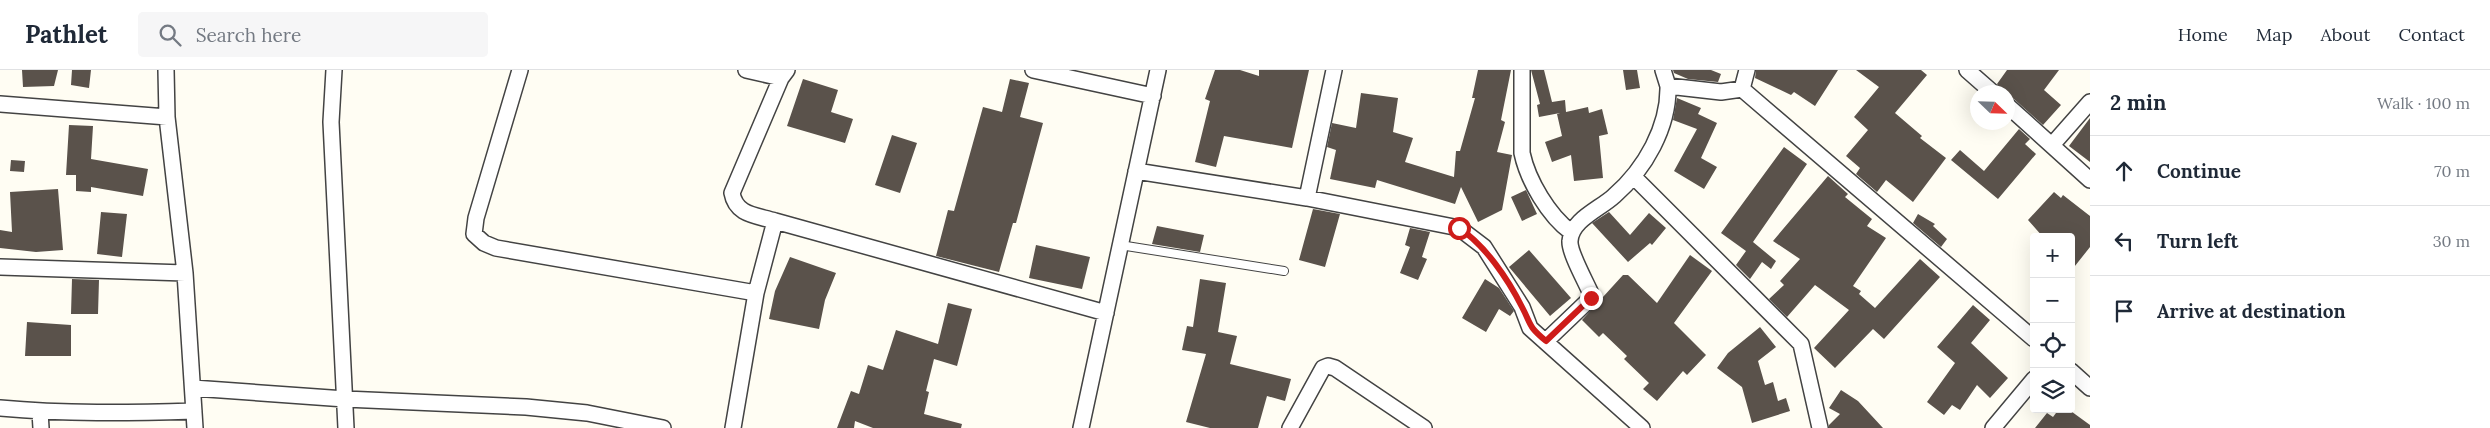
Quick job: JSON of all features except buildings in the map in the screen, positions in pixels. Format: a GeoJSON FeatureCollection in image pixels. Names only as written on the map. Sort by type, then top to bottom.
{"type":"FeatureCollection","features":[{"type":"Feature","properties":{"kind":"street"},"geometry":{"type":"LineString","coordinates":[[166,70],[167,117],[185,273],[195,428]]}},
{"type":"Feature","properties":{"kind":"street"},"geometry":{"type":"LineString","coordinates":[[334,70],[331,122],[346,428]]}},
{"type":"Feature","properties":{"kind":"street"},"geometry":{"type":"LineString","coordinates":[[520,70],[476,218],[474,234],[484,243],[496,248],[756,293]]}},
{"type":"Feature","properties":{"kind":"street"},"geometry":{"type":"LineString","coordinates":[[746,70],[784,74],[732,193],[734,204],[742,211],[1106,313]]}},
{"type":"Feature","properties":{"kind":"street"},"geometry":{"type":"LineString","coordinates":[[1033,70],[1153,96]]}},
{"type":"Feature","properties":{"kind":"street"},"geometry":{"type":"LineString","coordinates":[[1081,428],[1158,70]]}},
{"type":"Feature","properties":{"kind":"street"},"geometry":{"type":"LineString","coordinates":[[1307,198],[1334,70]]}},
{"type":"Feature","properties":{"kind":"street"},"geometry":{"type":"LineString","coordinates":[[1522,70],[1522,154],[1524,163],[1551,213],[1557,221],[1571,232]]}},
{"type":"Feature","properties":{"kind":"street"},"geometry":{"type":"LineString","coordinates":[[1546,341],[1591,298],[1591,294],[1569,244],[1571,232],[1577,224],[1614,197],[1634,177],[1655,141],[1666,118],[1668,86],[1663,70]]}},
{"type":"Feature","properties":{"kind":"street"},"geometry":{"type":"LineString","coordinates":[[1742,89],[1747,70]]}},
{"type":"Feature","properties":{"kind":"street"},"geometry":{"type":"LineString","coordinates":[[1967,70],[1984,85]]}},
{"type":"Feature","properties":{"kind":"street"},"geometry":{"type":"LineString","coordinates":[[1668,86],[1722,92],[1742,89],[2030,336]]}},
{"type":"Feature","properties":{"kind":"street"},"geometry":{"type":"LineString","coordinates":[[2052,146],[2090,102]]}},
{"type":"Feature","properties":{"kind":"street"},"geometry":{"type":"LineString","coordinates":[[0,104],[167,117]]}},
{"type":"Feature","properties":{"kind":"street"},"geometry":{"type":"LineString","coordinates":[[2015,112],[2090,180]]}},
{"type":"Feature","properties":{"kind":"street"},"geometry":{"type":"LineString","coordinates":[[1136,171],[1307,198],[1459,228],[1484,248],[1522,307],[1530,328],[1640,427]]}},
{"type":"Feature","properties":{"kind":"street"},"geometry":{"type":"LineString","coordinates":[[1634,177],[1801,344],[1820,428]]}},
{"type":"Feature","properties":{"kind":"street"},"geometry":{"type":"LineString","coordinates":[[733,428],[756,293],[775,221]]}},
{"type":"Feature","properties":{"kind":"street"},"geometry":{"type":"LineString","coordinates":[[0,268],[185,273]]}},
{"type":"Feature","properties":{"kind":"street"},"geometry":{"type":"LineString","coordinates":[[1290,428],[1323,368],[1328,366],[1335,368],[1424,428]]}},
{"type":"Feature","properties":{"kind":"street"},"geometry":{"type":"LineString","coordinates":[[2075,375],[2090,388]]}},
{"type":"Feature","properties":{"kind":"street"},"geometry":{"type":"LineString","coordinates":[[1993,428],[2030,384]]}},
{"type":"Feature","properties":{"kind":"street"},"geometry":{"type":"LineString","coordinates":[[193,388],[345,399],[570,411],[663,428]]}},
{"type":"Feature","properties":{"kind":"street"},"geometry":{"type":"LineString","coordinates":[[0,408],[40,412],[127,414],[194,411]]}},
{"type":"Feature","properties":{"kind":"street"},"geometry":{"type":"LineString","coordinates":[[40,412],[42,428]]}},
{"type":"Feature","properties":{"kind":"lane"},"geometry":{"type":"LineString","coordinates":[[1120,246],[1284,271]]}},
{"type":"Feature","properties":{"kind":"route"},"geometry":{"type":"LineString","coordinates":[[1459,228],[1484,248],[1522,307],[1530,328],[1546,341],[1591,298]]}}]}
